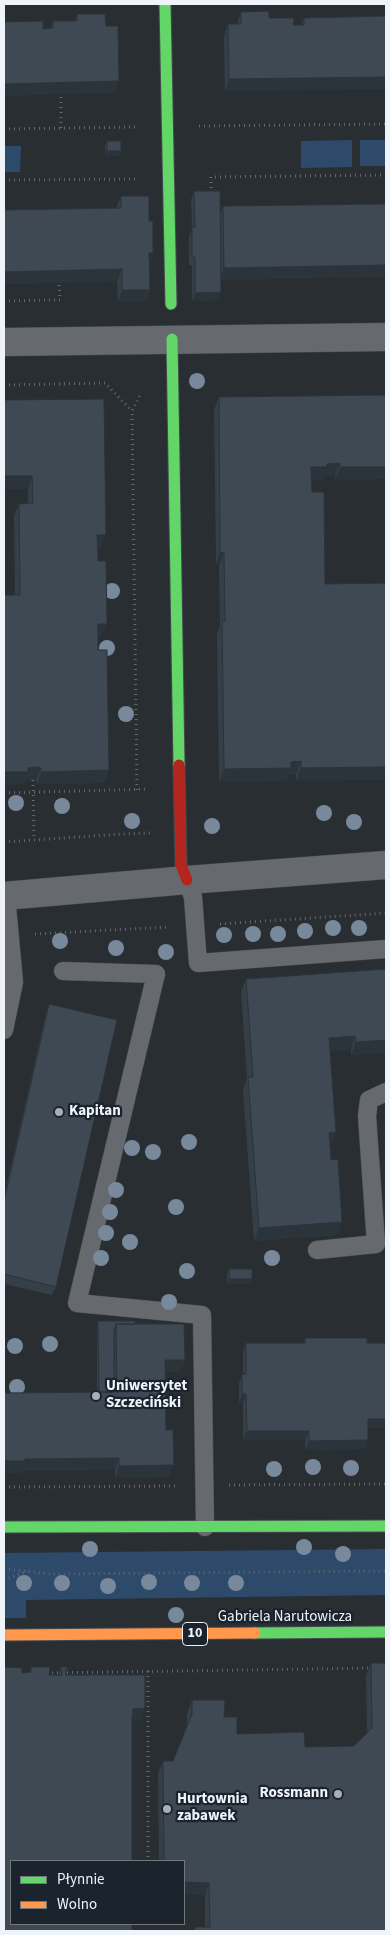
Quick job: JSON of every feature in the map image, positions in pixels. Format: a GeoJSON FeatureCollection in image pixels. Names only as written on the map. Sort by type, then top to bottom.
{"type":"FeatureCollection","features":[{"type":"Feature","properties":{"kind":"street"},"geometry":{"type":"LineString","coordinates":[[165,4],[171,304]]}},
{"type":"Feature","properties":{"kind":"street"},"geometry":{"type":"LineString","coordinates":[[4,342],[386,337]]}},
{"type":"Feature","properties":{"kind":"street"},"geometry":{"type":"LineString","coordinates":[[172,339],[180,833],[181,865],[187,880]]}},
{"type":"Feature","properties":{"kind":"street"},"geometry":{"type":"LineString","coordinates":[[5,896],[386,865]]}},
{"type":"Feature","properties":{"kind":"street"},"geometry":{"type":"LineString","coordinates":[[4,1527],[386,1526]]}},
{"type":"Feature","properties":{"kind":"street","name":"Gabriela Narutowicza"},"geometry":{"type":"LineString","coordinates":[[4,1635],[386,1632]]}},
{"type":"Feature","properties":{"kind":"lane"},"geometry":{"type":"LineString","coordinates":[[187,880],[194,897],[198,963],[386,950]]}},
{"type":"Feature","properties":{"kind":"lane"},"geometry":{"type":"LineString","coordinates":[[4,1030],[14,982],[5,896]]}},
{"type":"Feature","properties":{"kind":"lane"},"geometry":{"type":"LineString","coordinates":[[63,971],[156,974],[77,1303],[202,1315],[205,1527]]}},
{"type":"Feature","properties":{"kind":"lane"},"geometry":{"type":"LineString","coordinates":[[317,1250],[381,1244],[367,1116],[369,1100],[386,1092]]}},
{"type":"Feature","properties":{"kind":"path"},"geometry":{"type":"LineString","coordinates":[[61,95],[61,128]]}},
{"type":"Feature","properties":{"kind":"path"},"geometry":{"type":"LineString","coordinates":[[4,129],[386,124]]}},
{"type":"Feature","properties":{"kind":"path"},"geometry":{"type":"LineString","coordinates":[[202,194],[211,194],[211,177],[386,175]]}},
{"type":"Feature","properties":{"kind":"path"},"geometry":{"type":"LineString","coordinates":[[4,180],[141,179]]}},
{"type":"Feature","properties":{"kind":"path"},"geometry":{"type":"LineString","coordinates":[[4,301],[60,300],[59,283]]}},
{"type":"Feature","properties":{"kind":"path"},"geometry":{"type":"LineString","coordinates":[[4,385],[105,382],[132,411]]}},
{"type":"Feature","properties":{"kind":"path"},"geometry":{"type":"LineString","coordinates":[[137,790],[132,411],[141,393]]}},
{"type":"Feature","properties":{"kind":"path"},"geometry":{"type":"LineString","coordinates":[[33,780],[34,840]]}},
{"type":"Feature","properties":{"kind":"path"},"geometry":{"type":"LineString","coordinates":[[4,793],[180,789]]}},
{"type":"Feature","properties":{"kind":"path"},"geometry":{"type":"LineString","coordinates":[[4,842],[122,834],[180,833]]}},
{"type":"Feature","properties":{"kind":"path"},"geometry":{"type":"LineString","coordinates":[[10,936],[386,913]]}},
{"type":"Feature","properties":{"kind":"path"},"geometry":{"type":"LineString","coordinates":[[4,1568],[52,1574],[386,1571]]}},
{"type":"Feature","properties":{"kind":"path"},"geometry":{"type":"LineString","coordinates":[[4,1580],[28,1571]]}},
{"type":"Feature","properties":{"kind":"path"},"geometry":{"type":"LineString","coordinates":[[42,1673],[376,1668]]}},
{"type":"Feature","properties":{"kind":"path"},"geometry":{"type":"LineString","coordinates":[[148,1671],[148,1860]]}},
{"type":"Feature","properties":{"kind":"shaded area"},"geometry":{"type":"Polygon","coordinates":[[[352,140],[352,167],[301,168],[301,141],[352,140]]]}},
{"type":"Feature","properties":{"kind":"shaded area"},"geometry":{"type":"Polygon","coordinates":[[[360,140],[386,140],[386,166],[360,166],[360,140]]]}},
{"type":"Feature","properties":{"kind":"shaded area"},"geometry":{"type":"Polygon","coordinates":[[[4,146],[21,146],[20,172],[4,172],[4,146]]]}},
{"type":"Feature","properties":{"kind":"shaded area"},"geometry":{"type":"Polygon","coordinates":[[[386,1549],[386,1595],[26,1600],[26,1618],[4,1618],[4,1553],[386,1549]]]}},
{"type":"Feature","properties":{"kind":"building"},"geometry":{"type":"Polygon","coordinates":[[[269,11],[269,18],[294,18],[293,25],[304,25],[304,18],[386,16],[386,77],[229,79],[228,24],[241,24],[241,12],[269,11]]]}},
{"type":"Feature","properties":{"kind":"building"},"geometry":{"type":"Polygon","coordinates":[[[77,14],[105,14],[106,26],[118,26],[119,81],[4,84],[4,22],[43,21],[43,29],[53,28],[53,21],[77,21],[77,14]]]}},
{"type":"Feature","properties":{"kind":"building"},"geometry":{"type":"Polygon","coordinates":[[[107,141],[121,141],[121,151],[107,151],[107,141]]]}},
{"type":"Feature","properties":{"kind":"building"},"geometry":{"type":"Polygon","coordinates":[[[194,191],[220,191],[221,292],[195,293],[195,257],[192,256],[192,227],[195,227],[194,191]]]}},
{"type":"Feature","properties":{"kind":"building"},"geometry":{"type":"Polygon","coordinates":[[[121,196],[149,196],[149,221],[153,221],[153,253],[149,253],[150,290],[122,290],[122,269],[4,272],[4,210],[121,208],[121,196]]]}},
{"type":"Feature","properties":{"kind":"building"},"geometry":{"type":"Polygon","coordinates":[[[386,204],[386,265],[224,268],[223,206],[386,204]]]}},
{"type":"Feature","properties":{"kind":"building"},"geometry":{"type":"Polygon","coordinates":[[[386,395],[386,467],[340,467],[340,463],[327,464],[327,467],[311,467],[312,492],[324,492],[325,584],[386,583],[386,767],[301,768],[301,761],[291,762],[291,768],[224,769],[222,621],[225,621],[224,553],[220,552],[219,397],[386,395]]]}},
{"type":"Feature","properties":{"kind":"building"},"geometry":{"type":"Polygon","coordinates":[[[104,399],[106,535],[97,535],[98,561],[106,561],[107,624],[98,624],[98,650],[107,650],[109,770],[41,772],[41,768],[38,767],[28,768],[28,772],[4,772],[4,595],[20,595],[19,504],[33,503],[32,476],[4,476],[4,400],[104,399]]]}},
{"type":"Feature","properties":{"kind":"building"},"geometry":{"type":"Polygon","coordinates":[[[386,969],[386,1040],[356,1042],[355,1036],[329,1038],[336,1132],[329,1133],[331,1160],[338,1159],[342,1222],[259,1228],[248,1077],[253,1077],[246,979],[386,969]]]}},
{"type":"Feature","properties":{"kind":"building","name":"Kapitan"},"geometry":{"type":"Polygon","coordinates":[[[49,1004],[117,1020],[56,1287],[4,1274],[4,1201],[49,1004]]]}},
{"type":"Feature","properties":{"kind":"building"},"geometry":{"type":"Polygon","coordinates":[[[229,1269],[252,1269],[252,1279],[229,1279],[229,1269]]]}},
{"type":"Feature","properties":{"kind":"building"},"geometry":{"type":"Polygon","coordinates":[[[98,1321],[135,1321],[135,1324],[116,1324],[114,1331],[114,1392],[99,1392],[98,1321]]]}},
{"type":"Feature","properties":{"kind":"building"},"geometry":{"type":"Polygon","coordinates":[[[116,1324],[184,1324],[185,1360],[165,1360],[166,1430],[173,1430],[174,1465],[119,1466],[119,1458],[4,1461],[4,1393],[117,1392],[116,1324]]]}},
{"type":"Feature","properties":{"kind":"building"},"geometry":{"type":"Polygon","coordinates":[[[305,1338],[367,1338],[367,1343],[386,1343],[386,1419],[368,1419],[368,1440],[309,1441],[309,1431],[247,1431],[246,1394],[242,1394],[242,1374],[246,1374],[246,1343],[305,1343],[305,1338]]]}},
{"type":"Feature","properties":{"kind":"building"},"geometry":{"type":"Polygon","coordinates":[[[371,1663],[386,1663],[386,1931],[195,1931],[195,1927],[210,1927],[209,1883],[185,1882],[185,1860],[164,1860],[163,1761],[173,1761],[192,1714],[192,1700],[225,1700],[224,1717],[237,1717],[237,1734],[304,1732],[305,1747],[354,1746],[372,1728],[371,1663]]]}},
{"type":"Feature","properties":{"kind":"building"},"geometry":{"type":"Polygon","coordinates":[[[4,1667],[22,1668],[22,1673],[31,1672],[31,1667],[50,1667],[49,1675],[62,1675],[61,1667],[66,1667],[69,1668],[66,1669],[66,1675],[145,1675],[145,1708],[133,1709],[132,1718],[132,1860],[10,1860],[10,1925],[132,1925],[132,1931],[4,1931],[4,1667]]]}},
{"type":"Feature","properties":{"kind":"traffic: fast"},"geometry":{"type":"LineString","coordinates":[[165,4],[171,304]]}},
{"type":"Feature","properties":{"kind":"traffic: fast"},"geometry":{"type":"LineString","coordinates":[[172,339],[179,765]]}},
{"type":"Feature","properties":{"kind":"traffic: fast"},"geometry":{"type":"LineString","coordinates":[[4,1527],[386,1526]]}},
{"type":"Feature","properties":{"kind":"traffic: fast"},"geometry":{"type":"LineString","coordinates":[[255,1633],[386,1632]]}},
{"type":"Feature","properties":{"kind":"traffic: slow"},"geometry":{"type":"LineString","coordinates":[[4,1635],[255,1633]]}},
{"type":"Feature","properties":{"kind":"traffic: jam"},"geometry":{"type":"LineString","coordinates":[[179,765],[181,865],[187,880]]}},
{"type":"Feature","properties":{"kind":"place","name":"Kapitan"},"geometry":{"type":"Point","coordinates":[59,1112]}},
{"type":"Feature","properties":{"kind":"place","name":"Uniwersytet Szczeciński"},"geometry":{"type":"Point","coordinates":[96,1396]}},
{"type":"Feature","properties":{"kind":"place","name":"Rossmann"},"geometry":{"type":"Point","coordinates":[338,1794]}},
{"type":"Feature","properties":{"kind":"place","name":"Hurtownia zabawek"},"geometry":{"type":"Point","coordinates":[167,1809]}}]}
